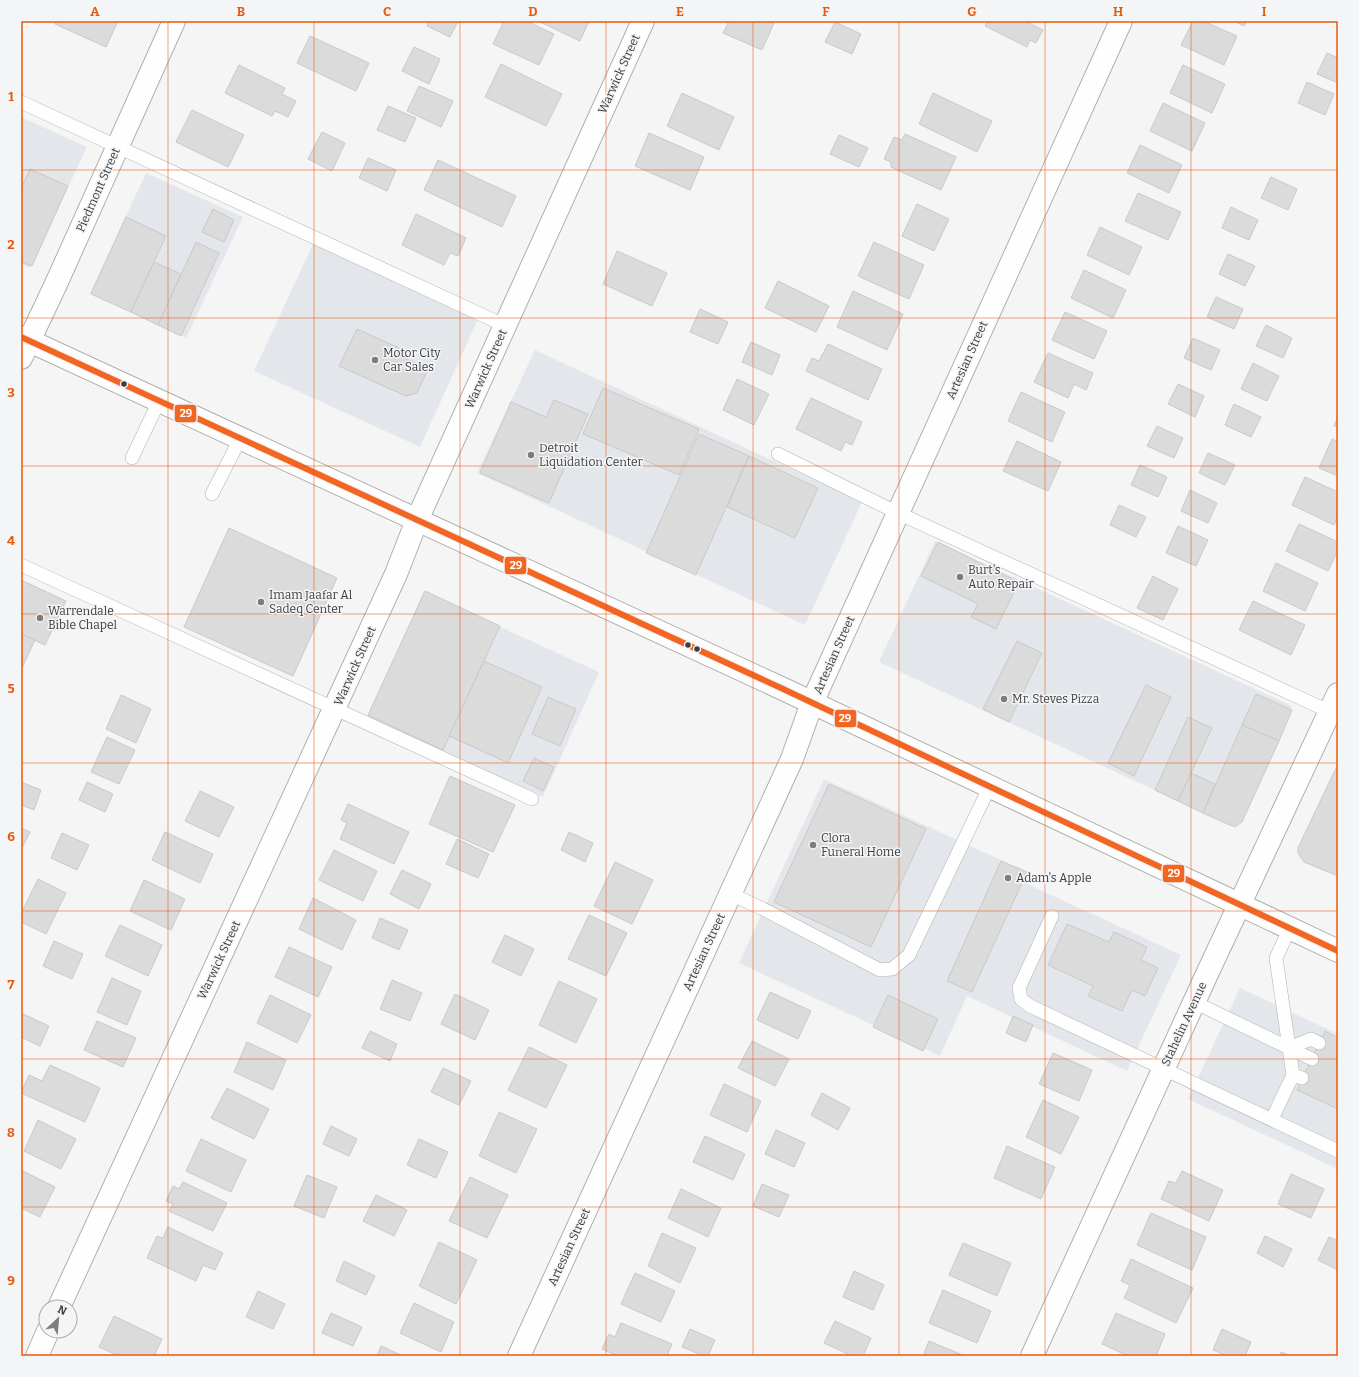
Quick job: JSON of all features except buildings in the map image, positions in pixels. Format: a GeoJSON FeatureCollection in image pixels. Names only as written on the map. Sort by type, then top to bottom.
{"type":"FeatureCollection","features":[{"type":"Feature","properties":{"kind":"street","name":"Piedmont Street"},"geometry":{"type":"LineString","coordinates":[[24,346],[118,147],[174,21]]}},
{"type":"Feature","properties":{"kind":"street","name":"Warwick Street"},"geometry":{"type":"LineString","coordinates":[[63,1299],[396,574],[417,520],[643,21]]}},
{"type":"Feature","properties":{"kind":"street","name":"Artesian Street"},"geometry":{"type":"LineString","coordinates":[[519,1356],[792,759],[812,703],[1120,21]]}},
{"type":"Feature","properties":{"kind":"street"},"geometry":{"type":"LineString","coordinates":[[24,346],[159,401],[990,786],[1338,951]]}},
{"type":"Feature","properties":{"kind":"street","name":"Stahelin Avenue"},"geometry":{"type":"LineString","coordinates":[[1032,1356],[1194,1002],[1335,707]]}},
{"type":"Feature","properties":{"kind":"street"},"geometry":{"type":"LineString","coordinates":[[37,1356],[44,1339]]}},
{"type":"Feature","properties":{"kind":"lane"},"geometry":{"type":"LineString","coordinates":[[21,102],[506,326]]}},
{"type":"Feature","properties":{"kind":"lane"},"geometry":{"type":"LineString","coordinates":[[132,458],[159,401]]}},
{"type":"Feature","properties":{"kind":"lane"},"geometry":{"type":"LineString","coordinates":[[212,494],[240,439]]}},
{"type":"Feature","properties":{"kind":"lane"},"geometry":{"type":"LineString","coordinates":[[778,454],[898,512],[1252,677],[1335,707]]}},
{"type":"Feature","properties":{"kind":"lane"},"geometry":{"type":"LineString","coordinates":[[21,565],[73,582],[149,617],[335,708],[532,799]]}},
{"type":"Feature","properties":{"kind":"lane"},"geometry":{"type":"LineString","coordinates":[[731,894],[880,970],[892,969],[909,955],[990,786]]}},
{"type":"Feature","properties":{"kind":"lane"},"geometry":{"type":"LineString","coordinates":[[1052,916],[1019,988],[1021,999],[1030,1006],[1338,1151]]}},
{"type":"Feature","properties":{"kind":"lane"},"geometry":{"type":"LineString","coordinates":[[1272,1120],[1298,1077],[1289,1048],[1276,958],[1290,928]]}},
{"type":"Feature","properties":{"kind":"lane"},"geometry":{"type":"LineString","coordinates":[[1194,1002],[1312,1059]]}},
{"type":"Feature","properties":{"kind":"lane"},"geometry":{"type":"LineString","coordinates":[[1289,1048],[1311,1039],[1319,1043]]}},
{"type":"Feature","properties":{"kind":"shaded area"},"geometry":{"type":"Polygon","coordinates":[[[21,117],[87,147],[30,268],[21,264],[21,117]]]}},
{"type":"Feature","properties":{"kind":"shaded area"},"geometry":{"type":"Polygon","coordinates":[[[146,173],[243,217],[186,338],[90,293],[146,173]]]}},
{"type":"Feature","properties":{"kind":"shaded area"},"geometry":{"type":"Polygon","coordinates":[[[314,242],[479,317],[420,447],[254,371],[314,242]]]}},
{"type":"Feature","properties":{"kind":"shaded area"},"geometry":{"type":"Polygon","coordinates":[[[535,350],[862,502],[805,625],[477,473],[535,350]]]}},
{"type":"Feature","properties":{"kind":"shaded area"},"geometry":{"type":"Polygon","coordinates":[[[935,541],[1292,706],[1236,828],[879,662],[935,541]]]}},
{"type":"Feature","properties":{"kind":"shaded area"},"geometry":{"type":"Polygon","coordinates":[[[424,592],[599,672],[543,797],[367,718],[424,592]]]}},
{"type":"Feature","properties":{"kind":"shaded area"},"geometry":{"type":"Polygon","coordinates":[[[824,779],[1025,871],[1021,881],[1181,955],[1127,1071],[967,996],[940,1056],[739,963],[824,779]]]}},
{"type":"Feature","properties":{"kind":"shaded area"},"geometry":{"type":"Polygon","coordinates":[[[1240,988],[1338,1034],[1338,1169],[1188,1099],[1240,988]]]}},
{"type":"Feature","properties":{"kind":"transit line","name":"29"},"geometry":{"type":"LineString","coordinates":[[21,337],[781,688],[1338,951]]}},
{"type":"Feature","properties":{"kind":"place","name":"Motor City Car Sales"},"geometry":{"type":"Point","coordinates":[375,360]}},
{"type":"Feature","properties":{"kind":"place","name":"Detroit Liquidation Center"},"geometry":{"type":"Point","coordinates":[531,455]}},
{"type":"Feature","properties":{"kind":"place","name":"Burt's Auto Repair"},"geometry":{"type":"Point","coordinates":[960,577]}},
{"type":"Feature","properties":{"kind":"place","name":"Imam Jaafar Al Sadeq Center"},"geometry":{"type":"Point","coordinates":[261,602]}},
{"type":"Feature","properties":{"kind":"place","name":"Warrendale Bible Chapel"},"geometry":{"type":"Point","coordinates":[40,618]}},
{"type":"Feature","properties":{"kind":"place","name":"Mr. Steves Pizza"},"geometry":{"type":"Point","coordinates":[1004,699]}},
{"type":"Feature","properties":{"kind":"place","name":"Clora Funeral Home"},"geometry":{"type":"Point","coordinates":[813,845]}},
{"type":"Feature","properties":{"kind":"place","name":"Adam's Apple"},"geometry":{"type":"Point","coordinates":[1008,878]}}]}
